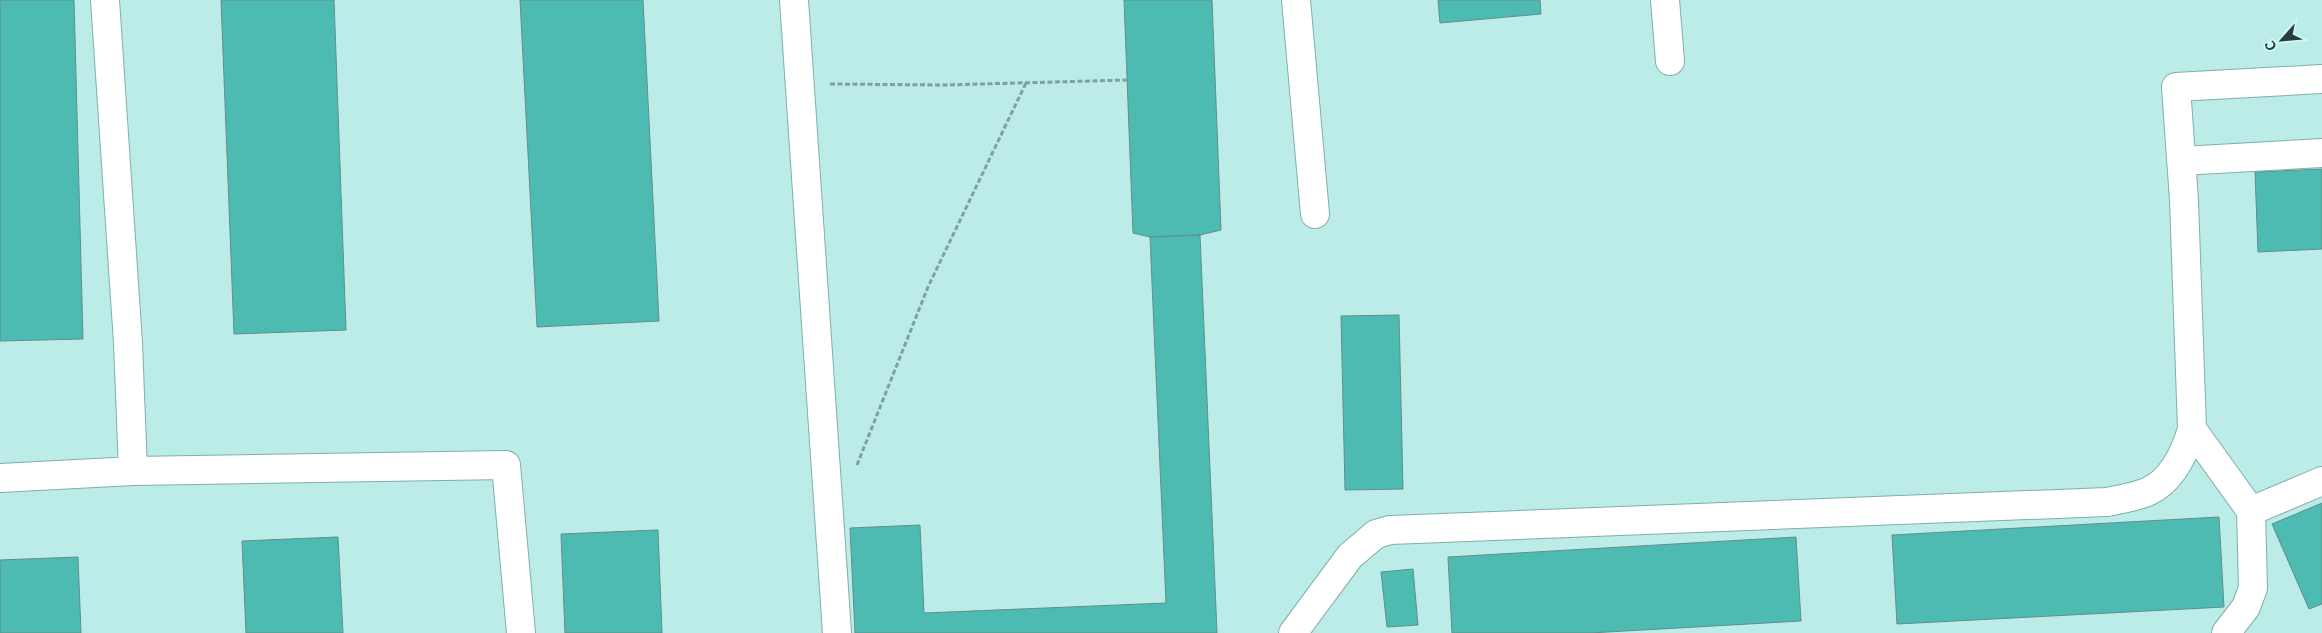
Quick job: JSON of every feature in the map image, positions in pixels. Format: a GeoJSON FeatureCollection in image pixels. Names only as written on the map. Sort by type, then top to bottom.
{"type":"FeatureCollection","features":[{"type":"Feature","properties":{"kind":"lane"},"geometry":{"type":"LineString","coordinates":[[105,0],[128,343],[133,471]]}},
{"type":"Feature","properties":{"kind":"lane"},"geometry":{"type":"LineString","coordinates":[[794,0],[837,633]]}},
{"type":"Feature","properties":{"kind":"lane"},"geometry":{"type":"LineString","coordinates":[[1296,0],[1315,214]]}},
{"type":"Feature","properties":{"kind":"lane"},"geometry":{"type":"LineString","coordinates":[[1665,0],[1670,61]]}},
{"type":"Feature","properties":{"kind":"lane"},"geometry":{"type":"LineString","coordinates":[[1292,633],[1350,556],[1376,534],[1390,530],[2107,502],[2149,491],[2169,475],[2185,451],[2192,428],[2181,161],[2176,87],[2322,79]]}},
{"type":"Feature","properties":{"kind":"lane"},"geometry":{"type":"LineString","coordinates":[[2181,161],[2322,153]]}},
{"type":"Feature","properties":{"kind":"lane"},"geometry":{"type":"LineString","coordinates":[[2192,428],[2251,511],[2253,588],[2246,607],[2226,633]]}},
{"type":"Feature","properties":{"kind":"lane"},"geometry":{"type":"LineString","coordinates":[[0,478],[133,471],[506,465],[521,633]]}},
{"type":"Feature","properties":{"kind":"lane"},"geometry":{"type":"LineString","coordinates":[[2251,511],[2322,481]]}},
{"type":"Feature","properties":{"kind":"path"},"geometry":{"type":"LineString","coordinates":[[800,84],[1026,83],[1128,80]]}},
{"type":"Feature","properties":{"kind":"path"},"geometry":{"type":"LineString","coordinates":[[855,471],[928,287],[1026,83]]}},
{"type":"Feature","properties":{"kind":"building"},"geometry":{"type":"Polygon","coordinates":[[[0,0],[74,0],[83,339],[0,341],[0,0]]]}},
{"type":"Feature","properties":{"kind":"building"},"geometry":{"type":"Polygon","coordinates":[[[221,0],[334,0],[346,330],[234,334],[221,0]]]}},
{"type":"Feature","properties":{"kind":"building"},"geometry":{"type":"Polygon","coordinates":[[[520,0],[643,0],[659,321],[537,327],[520,0]]]}},
{"type":"Feature","properties":{"kind":"building"},"geometry":{"type":"Polygon","coordinates":[[[1124,0],[1212,0],[1221,230],[1200,235],[1150,237],[1133,233],[1124,0]]]}},
{"type":"Feature","properties":{"kind":"building"},"geometry":{"type":"Polygon","coordinates":[[[1438,0],[1540,0],[1541,14],[1440,23],[1438,0]]]}},
{"type":"Feature","properties":{"kind":"building"},"geometry":{"type":"Polygon","coordinates":[[[2322,169],[2322,249],[2258,252],[2255,172],[2322,169]]]}},
{"type":"Feature","properties":{"kind":"building"},"geometry":{"type":"Polygon","coordinates":[[[1200,235],[1217,633],[855,633],[850,528],[920,525],[924,613],[1166,603],[1150,237],[1200,235]]]}},
{"type":"Feature","properties":{"kind":"building"},"geometry":{"type":"Polygon","coordinates":[[[1399,315],[1403,489],[1345,490],[1341,316],[1399,315]]]}},
{"type":"Feature","properties":{"kind":"building"},"geometry":{"type":"Polygon","coordinates":[[[2322,503],[2322,604],[2309,609],[2272,524],[2322,503]]]}},
{"type":"Feature","properties":{"kind":"building"},"geometry":{"type":"Polygon","coordinates":[[[2219,517],[2224,607],[1897,624],[1892,535],[2219,517]]]}},
{"type":"Feature","properties":{"kind":"building"},"geometry":{"type":"Polygon","coordinates":[[[658,530],[662,633],[565,633],[561,534],[658,530]]]}},
{"type":"Feature","properties":{"kind":"building"},"geometry":{"type":"Polygon","coordinates":[[[338,537],[343,633],[246,633],[242,541],[338,537]]]}},
{"type":"Feature","properties":{"kind":"building"},"geometry":{"type":"Polygon","coordinates":[[[1796,537],[1801,621],[1590,633],[1452,633],[1448,557],[1796,537]]]}},
{"type":"Feature","properties":{"kind":"building"},"geometry":{"type":"Polygon","coordinates":[[[78,557],[81,633],[0,633],[0,560],[78,557]]]}},
{"type":"Feature","properties":{"kind":"building"},"geometry":{"type":"Polygon","coordinates":[[[1413,569],[1418,625],[1387,627],[1381,572],[1413,569]]]}}]}
